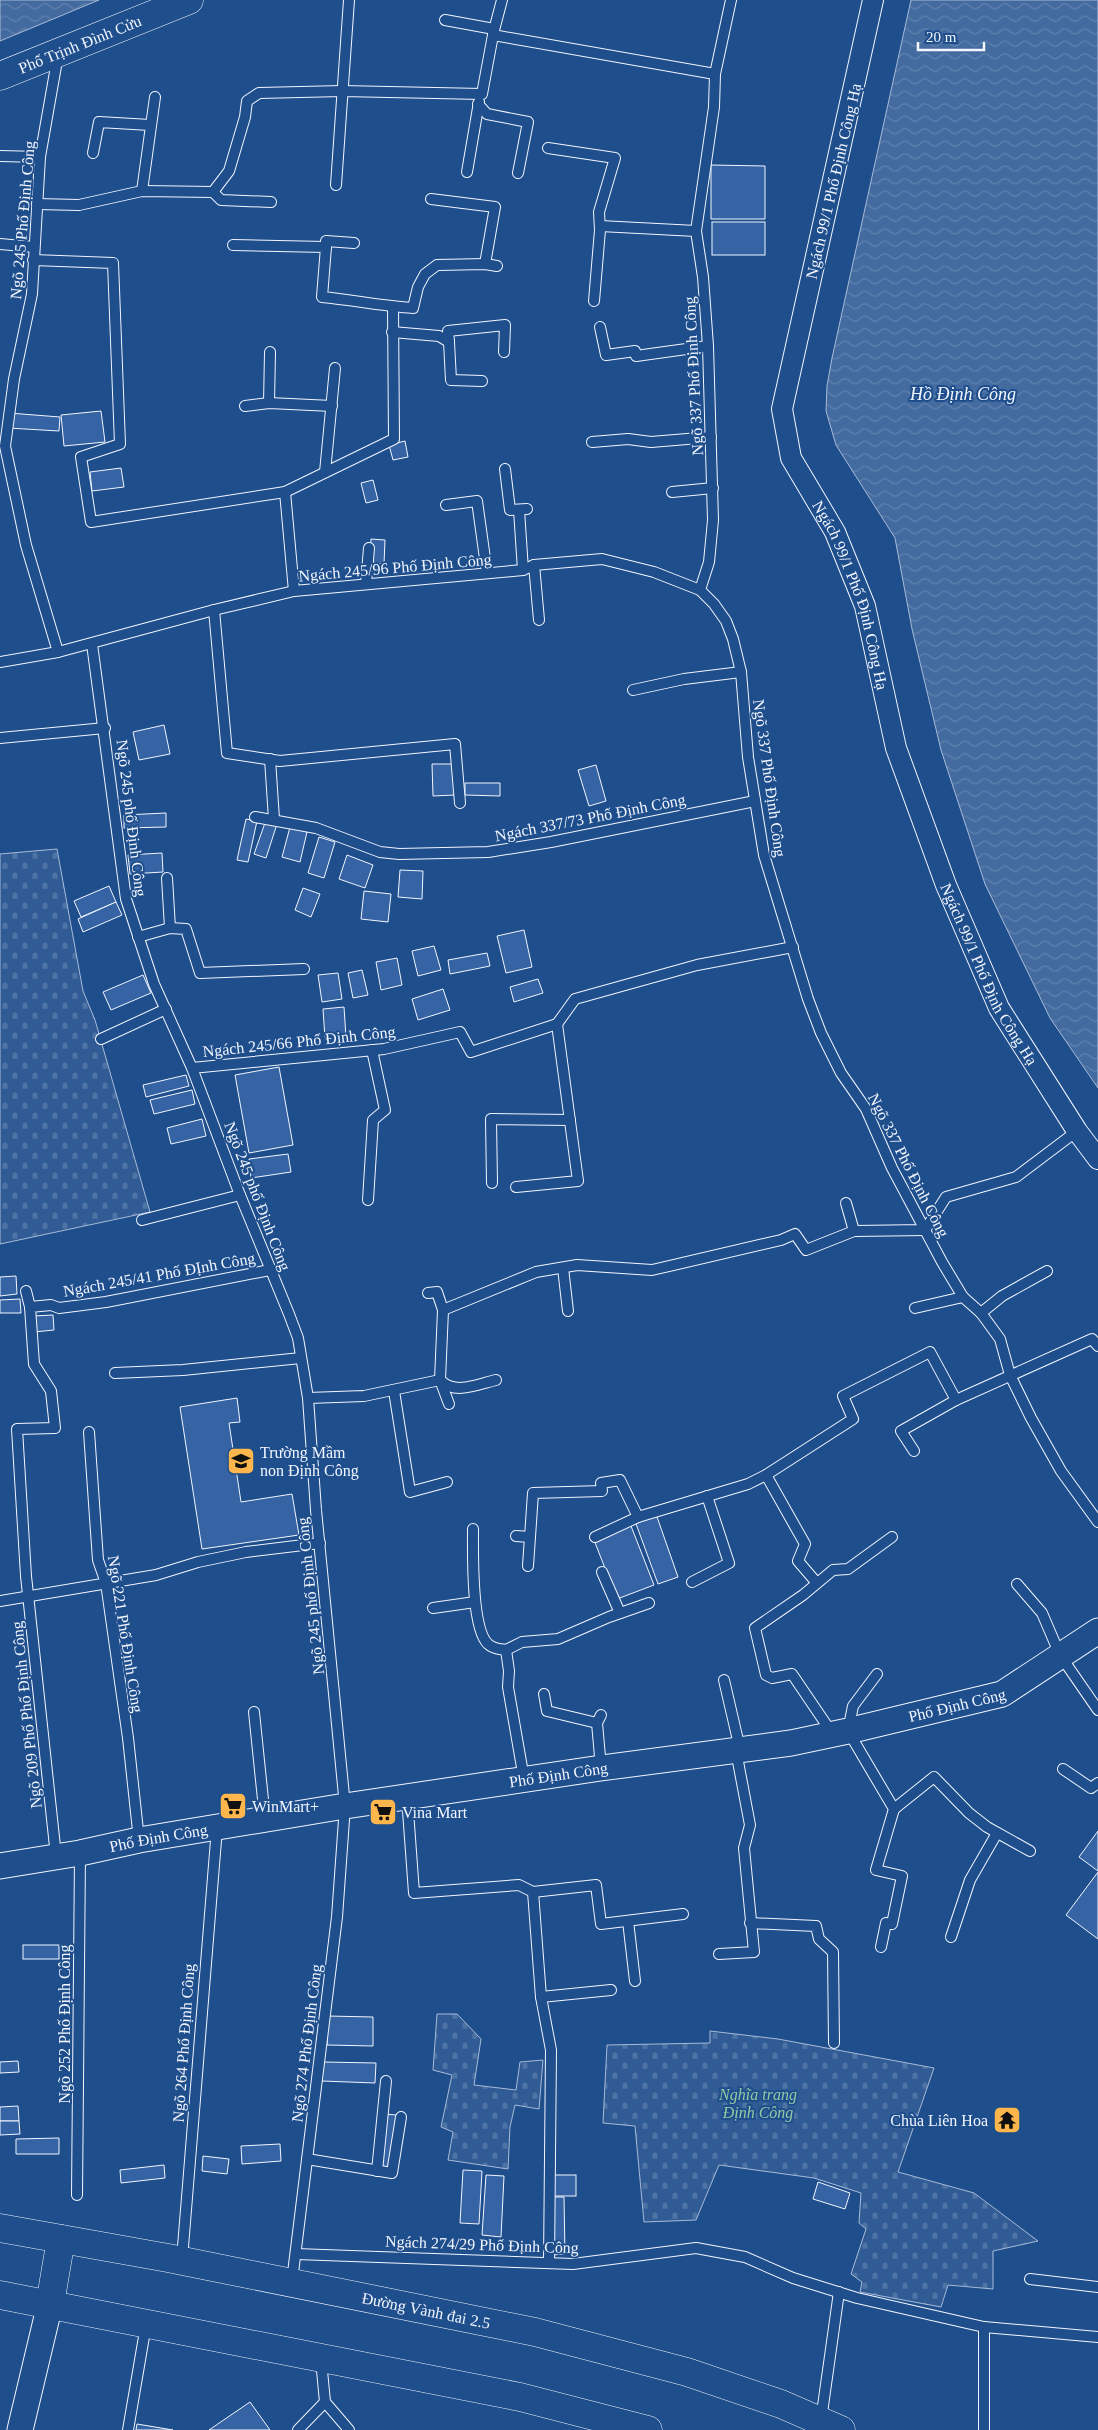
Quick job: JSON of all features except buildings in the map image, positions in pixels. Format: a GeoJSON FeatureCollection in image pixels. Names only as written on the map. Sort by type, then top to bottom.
{"type":"FeatureCollection","features":[{"type":"Feature","properties":{"kind":"main road","name":"Phố Trịnh Đình Cửu"},"geometry":{"type":"LineString","coordinates":[[0,76],[189,0]]}},
{"type":"Feature","properties":{"kind":"main road","name":"Đường Vành đai 2.5"},"geometry":{"type":"LineString","coordinates":[[0,2228],[292,2282],[535,2332],[687,2372],[781,2404],[831,2426]]}},
{"type":"Feature","properties":{"kind":"main road"},"geometry":{"type":"LineString","coordinates":[[50,2304],[61,2239]]}},
{"type":"Feature","properties":{"kind":"main road"},"geometry":{"type":"LineString","coordinates":[[0,2295],[147,2322],[520,2397],[605,2424],[648,2430]]}},
{"type":"Feature","properties":{"kind":"street","name":"Ngách 99/1 Phố Định Công Hạ"},"geometry":{"type":"LineString","coordinates":[[873,0],[782,409],[791,458],[835,532],[865,606],[896,748],[946,885],[999,1008],[1077,1131],[1098,1159]]}},
{"type":"Feature","properties":{"kind":"street","name":"Phố Định Công"},"geometry":{"type":"LineString","coordinates":[[0,1866],[68,1855],[139,1840],[345,1806],[601,1768],[791,1743],[840,1733],[1002,1694],[1098,1631]]}},
{"type":"Feature","properties":{"kind":"street"},"geometry":{"type":"LineString","coordinates":[[20,2430],[50,2304]]}},
{"type":"Feature","properties":{"kind":"lane"},"geometry":{"type":"LineString","coordinates":[[336,185],[349,0]]}},
{"type":"Feature","properties":{"kind":"lane"},"geometry":{"type":"LineString","coordinates":[[467,172],[478,104],[482,94],[493,32],[502,0]]}},
{"type":"Feature","properties":{"kind":"lane","name":"Ngõ 337 Phố Định Công"},"geometry":{"type":"LineString","coordinates":[[731,0],[715,74],[714,107],[696,230],[703,277],[708,346],[713,488],[713,539],[709,562],[700,590],[714,604],[726,621],[733,639],[741,672],[748,758],[764,855],[808,999],[821,1033],[842,1073],[866,1109],[892,1168],[963,1297],[981,1313],[1000,1339],[1010,1375],[1061,1471],[1098,1522]]}},
{"type":"Feature","properties":{"kind":"lane"},"geometry":{"type":"LineString","coordinates":[[446,20],[493,32],[715,74]]}},
{"type":"Feature","properties":{"kind":"lane","name":"Ngõ 245 Phố Định Công"},"geometry":{"type":"LineString","coordinates":[[58,52],[40,157],[32,294],[14,379],[5,446],[26,545],[58,652]]}},
{"type":"Feature","properties":{"kind":"lane"},"geometry":{"type":"LineString","coordinates":[[213,192],[228,171],[245,117],[247,101],[258,93],[342,91],[482,94]]}},
{"type":"Feature","properties":{"kind":"lane"},"geometry":{"type":"LineString","coordinates":[[142,191],[155,97]]}},
{"type":"Feature","properties":{"kind":"lane"},"geometry":{"type":"LineString","coordinates":[[478,104],[487,114],[528,122],[518,173]]}},
{"type":"Feature","properties":{"kind":"lane"},"geometry":{"type":"LineString","coordinates":[[93,153],[99,122],[150,125]]}},
{"type":"Feature","properties":{"kind":"lane"},"geometry":{"type":"LineString","coordinates":[[548,148],[615,158],[599,212],[600,226],[594,301]]}},
{"type":"Feature","properties":{"kind":"lane"},"geometry":{"type":"LineString","coordinates":[[0,156],[40,157]]}},
{"type":"Feature","properties":{"kind":"lane"},"geometry":{"type":"LineString","coordinates":[[37,204],[79,205],[142,191],[213,192],[222,200],[271,202]]}},
{"type":"Feature","properties":{"kind":"lane"},"geometry":{"type":"LineString","coordinates":[[432,199],[495,206],[485,264]]}},
{"type":"Feature","properties":{"kind":"lane"},"geometry":{"type":"LineString","coordinates":[[600,226],[696,230]]}},
{"type":"Feature","properties":{"kind":"lane"},"geometry":{"type":"LineString","coordinates":[[354,243],[326,241],[322,297],[413,308],[418,287],[425,274],[437,265],[485,264],[496,266]]}},
{"type":"Feature","properties":{"kind":"lane"},"geometry":{"type":"LineString","coordinates":[[0,244],[34,247]]}},
{"type":"Feature","properties":{"kind":"lane"},"geometry":{"type":"LineString","coordinates":[[233,245],[326,247]]}},
{"type":"Feature","properties":{"kind":"lane"},"geometry":{"type":"LineString","coordinates":[[33,260],[113,263],[120,444],[81,457],[91,522],[285,492],[394,438],[393,307]]}},
{"type":"Feature","properties":{"kind":"lane"},"geometry":{"type":"LineString","coordinates":[[482,381],[451,380],[448,331],[505,325],[504,352]]}},
{"type":"Feature","properties":{"kind":"lane"},"geometry":{"type":"LineString","coordinates":[[600,327],[606,355],[635,351],[636,356],[708,346]]}},
{"type":"Feature","properties":{"kind":"lane"},"geometry":{"type":"LineString","coordinates":[[392,332],[439,336],[449,342]]}},
{"type":"Feature","properties":{"kind":"lane"},"geometry":{"type":"LineString","coordinates":[[269,403],[270,352]]}},
{"type":"Feature","properties":{"kind":"lane"},"geometry":{"type":"LineString","coordinates":[[325,472],[335,368]]}},
{"type":"Feature","properties":{"kind":"lane"},"geometry":{"type":"LineString","coordinates":[[245,406],[269,403],[332,406]]}},
{"type":"Feature","properties":{"kind":"lane"},"geometry":{"type":"LineString","coordinates":[[592,442],[628,439],[651,442],[711,437]]}},
{"type":"Feature","properties":{"kind":"lane"},"geometry":{"type":"LineString","coordinates":[[505,469],[510,510],[523,509],[523,570]]}},
{"type":"Feature","properties":{"kind":"lane"},"geometry":{"type":"LineString","coordinates":[[672,492],[713,488]]}},
{"type":"Feature","properties":{"kind":"lane"},"geometry":{"type":"LineString","coordinates":[[285,492],[294,591]]}},
{"type":"Feature","properties":{"kind":"lane"},"geometry":{"type":"LineString","coordinates":[[446,505],[477,500],[487,573]]}},
{"type":"Feature","properties":{"kind":"lane"},"geometry":{"type":"LineString","coordinates":[[366,584],[369,548]]}},
{"type":"Feature","properties":{"kind":"lane","name":"Ngách 245/96 Phố Định Công"},"geometry":{"type":"LineString","coordinates":[[92,644],[214,610],[294,591],[523,570],[534,565],[602,559],[654,572],[700,590]]}},
{"type":"Feature","properties":{"kind":"lane"},"geometry":{"type":"LineString","coordinates":[[534,565],[539,620]]}},
{"type":"Feature","properties":{"kind":"lane"},"geometry":{"type":"LineString","coordinates":[[214,610],[227,753],[280,761],[455,744],[460,803]]}},
{"type":"Feature","properties":{"kind":"lane"},"geometry":{"type":"LineString","coordinates":[[0,662],[92,644]]}},
{"type":"Feature","properties":{"kind":"lane","name":"Ngõ 245 phố Định Công"},"geometry":{"type":"LineString","coordinates":[[92,644],[105,728],[126,899],[154,984],[192,1068],[240,1195],[298,1338],[308,1398],[345,1806]]}},
{"type":"Feature","properties":{"kind":"lane"},"geometry":{"type":"LineString","coordinates":[[633,690],[684,679],[741,672]]}},
{"type":"Feature","properties":{"kind":"lane"},"geometry":{"type":"LineString","coordinates":[[0,738],[105,728]]}},
{"type":"Feature","properties":{"kind":"lane"},"geometry":{"type":"LineString","coordinates":[[270,759],[274,819]]}},
{"type":"Feature","properties":{"kind":"lane","name":"Ngách 337/73 Phố Định Công"},"geometry":{"type":"LineString","coordinates":[[255,817],[316,828],[380,852],[399,854],[478,852],[551,842],[755,801]]}},
{"type":"Feature","properties":{"kind":"lane"},"geometry":{"type":"LineString","coordinates":[[167,878],[170,928]]}},
{"type":"Feature","properties":{"kind":"lane"},"geometry":{"type":"LineString","coordinates":[[138,937],[170,928],[186,929],[200,973],[304,969]]}},
{"type":"Feature","properties":{"kind":"lane"},"geometry":{"type":"LineString","coordinates":[[516,1187],[578,1181],[557,1024],[575,999],[696,965],[792,947]]}},
{"type":"Feature","properties":{"kind":"lane"},"geometry":{"type":"LineString","coordinates":[[101,1039],[166,1010]]}},
{"type":"Feature","properties":{"kind":"lane","name":"Ngách 245/66 Phố Định Công"},"geometry":{"type":"LineString","coordinates":[[192,1068],[372,1050],[460,1032],[471,1052],[557,1024]]}},
{"type":"Feature","properties":{"kind":"lane"},"geometry":{"type":"LineString","coordinates":[[368,1200],[373,1120],[385,1110],[372,1050]]}},
{"type":"Feature","properties":{"kind":"lane"},"geometry":{"type":"LineString","coordinates":[[492,1183],[491,1119],[570,1120]]}},
{"type":"Feature","properties":{"kind":"lane"},"geometry":{"type":"LineString","coordinates":[[443,1310],[536,1272],[577,1265],[652,1270],[781,1240],[795,1234],[806,1250],[854,1231],[925,1230],[946,1197],[1016,1177],[1077,1131]]}},
{"type":"Feature","properties":{"kind":"lane"},"geometry":{"type":"LineString","coordinates":[[142,1220],[240,1195]]}},
{"type":"Feature","properties":{"kind":"lane"},"geometry":{"type":"LineString","coordinates":[[846,1202],[854,1231]]}},
{"type":"Feature","properties":{"kind":"lane"},"geometry":{"type":"LineString","coordinates":[[563,1268],[568,1311]]}},
{"type":"Feature","properties":{"kind":"lane","name":"Ngách 245/41 Phố ĐỊnh Công"},"geometry":{"type":"LineString","coordinates":[[30,1308],[52,1305],[59,1308],[106,1302],[270,1270]]}},
{"type":"Feature","properties":{"kind":"lane"},"geometry":{"type":"LineString","coordinates":[[981,1313],[1002,1296],[1047,1271]]}},
{"type":"Feature","properties":{"kind":"lane"},"geometry":{"type":"LineString","coordinates":[[26,1291],[30,1308]]}},
{"type":"Feature","properties":{"kind":"lane"},"geometry":{"type":"LineString","coordinates":[[428,1293],[437,1292],[443,1310],[440,1380],[449,1404]]}},
{"type":"Feature","properties":{"kind":"lane"},"geometry":{"type":"LineString","coordinates":[[915,1308],[963,1297]]}},
{"type":"Feature","properties":{"kind":"lane","name":"Ngõ 209 Phố Phố Định Công"},"geometry":{"type":"LineString","coordinates":[[30,1308],[34,1364],[51,1391],[55,1428],[18,1429],[28,1596],[68,1855]]}},
{"type":"Feature","properties":{"kind":"lane"},"geometry":{"type":"LineString","coordinates":[[914,1451],[901,1431],[956,1400],[1092,1339],[1098,1346]]}},
{"type":"Feature","properties":{"kind":"lane"},"geometry":{"type":"LineString","coordinates":[[594,1537],[638,1517],[748,1484],[766,1475],[853,1419],[843,1396],[930,1352],[956,1400]]}},
{"type":"Feature","properties":{"kind":"lane"},"geometry":{"type":"LineString","coordinates":[[115,1373],[183,1370],[301,1358]]}},
{"type":"Feature","properties":{"kind":"lane"},"geometry":{"type":"LineString","coordinates":[[440,1380],[448,1388],[456,1389],[496,1380]]}},
{"type":"Feature","properties":{"kind":"lane"},"geometry":{"type":"LineString","coordinates":[[308,1398],[364,1396],[440,1380]]}},
{"type":"Feature","properties":{"kind":"lane"},"geometry":{"type":"LineString","coordinates":[[394,1391],[410,1492],[447,1482]]}},
{"type":"Feature","properties":{"kind":"lane","name":"Ngõ 221 Phố Định Công"},"geometry":{"type":"LineString","coordinates":[[89,1432],[98,1560],[106,1583],[128,1738],[139,1840]]}},
{"type":"Feature","properties":{"kind":"lane"},"geometry":{"type":"LineString","coordinates":[[766,1475],[805,1544],[798,1561],[816,1582]]}},
{"type":"Feature","properties":{"kind":"lane"},"geometry":{"type":"LineString","coordinates":[[528,1566],[533,1493],[602,1490],[601,1483],[620,1480],[638,1517]]}},
{"type":"Feature","properties":{"kind":"lane"},"geometry":{"type":"LineString","coordinates":[[692,1582],[729,1563],[707,1496]]}},
{"type":"Feature","properties":{"kind":"lane"},"geometry":{"type":"LineString","coordinates":[[473,1529],[475,1602],[480,1627],[487,1643],[497,1649],[506,1650],[522,1642],[558,1639],[649,1603]]}},
{"type":"Feature","properties":{"kind":"lane"},"geometry":{"type":"LineString","coordinates":[[516,1536],[530,1537]]}},
{"type":"Feature","properties":{"kind":"lane"},"geometry":{"type":"LineString","coordinates":[[892,1537],[848,1569],[833,1570],[816,1582],[803,1595],[754,1628],[766,1675],[772,1678],[792,1674],[840,1733],[894,1810]]}},
{"type":"Feature","properties":{"kind":"lane"},"geometry":{"type":"LineString","coordinates":[[0,1601],[156,1575],[198,1562],[246,1552],[320,1543]]}},
{"type":"Feature","properties":{"kind":"lane"},"geometry":{"type":"LineString","coordinates":[[602,1572],[620,1613]]}},
{"type":"Feature","properties":{"kind":"lane"},"geometry":{"type":"LineString","coordinates":[[1017,1584],[1042,1613],[1060,1655],[1098,1710]]}},
{"type":"Feature","properties":{"kind":"lane"},"geometry":{"type":"LineString","coordinates":[[433,1608],[475,1602]]}},
{"type":"Feature","properties":{"kind":"lane"},"geometry":{"type":"LineString","coordinates":[[506,1650],[509,1671],[508,1687],[524,1780]]}},
{"type":"Feature","properties":{"kind":"lane"},"geometry":{"type":"LineString","coordinates":[[840,1733],[853,1706],[877,1674]]}},
{"type":"Feature","properties":{"kind":"lane"},"geometry":{"type":"LineString","coordinates":[[719,1954],[754,1952],[744,1848],[750,1825],[724,1680]]}},
{"type":"Feature","properties":{"kind":"lane"},"geometry":{"type":"LineString","coordinates":[[544,1694],[547,1711],[599,1719],[601,1768]]}},
{"type":"Feature","properties":{"kind":"lane"},"geometry":{"type":"LineString","coordinates":[[254,1712],[265,1820]]}},
{"type":"Feature","properties":{"kind":"lane"},"geometry":{"type":"LineString","coordinates":[[1063,1769],[1091,1788],[1098,1783]]}},
{"type":"Feature","properties":{"kind":"lane"},"geometry":{"type":"LineString","coordinates":[[882,1947],[886,1922],[892,1924],[902,1876],[876,1870],[894,1810],[934,1777],[969,1813],[997,1833],[1030,1851]]}},
{"type":"Feature","properties":{"kind":"lane"},"geometry":{"type":"LineString","coordinates":[[407,1798],[414,1893],[520,1885],[533,1892],[596,1885],[601,1924],[683,1914]]}},
{"type":"Feature","properties":{"kind":"lane","name":"Ngõ 274 Phố Định Công"},"geometry":{"type":"LineString","coordinates":[[292,2282],[337,1917],[345,1806]]}},
{"type":"Feature","properties":{"kind":"lane","name":"Ngõ 264 Phố Định Công"},"geometry":{"type":"LineString","coordinates":[[182,2261],[217,1827]]}},
{"type":"Feature","properties":{"kind":"lane"},"geometry":{"type":"LineString","coordinates":[[950,1937],[970,1880],[997,1833]]}},
{"type":"Feature","properties":{"kind":"lane","name":"Ngõ 252 Phố Định Công"},"geometry":{"type":"LineString","coordinates":[[68,1855],[77,2195]]}},
{"type":"Feature","properties":{"kind":"lane"},"geometry":{"type":"LineString","coordinates":[[533,1892],[542,1997],[551,2050],[549,2263]]}},
{"type":"Feature","properties":{"kind":"lane"},"geometry":{"type":"LineString","coordinates":[[628,1921],[635,1981]]}},
{"type":"Feature","properties":{"kind":"lane"},"geometry":{"type":"LineString","coordinates":[[750,1923],[816,1926],[819,1939],[833,1952],[834,2043]]}},
{"type":"Feature","properties":{"kind":"lane"},"geometry":{"type":"LineString","coordinates":[[542,1997],[611,1990]]}},
{"type":"Feature","properties":{"kind":"lane"},"geometry":{"type":"LineString","coordinates":[[377,2171],[386,2081]]}},
{"type":"Feature","properties":{"kind":"lane"},"geometry":{"type":"LineString","coordinates":[[307,2160],[392,2173],[401,2117]]}},
{"type":"Feature","properties":{"kind":"lane","name":"Ngách 274/29 Phố Định Công"},"geometry":{"type":"LineString","coordinates":[[296,2254],[573,2264],[696,2248],[745,2257],[793,2278],[839,2292],[984,2327],[1098,2337]]}},
{"type":"Feature","properties":{"kind":"lane"},"geometry":{"type":"LineString","coordinates":[[1030,2279],[1098,2287]]}},
{"type":"Feature","properties":{"kind":"lane"},"geometry":{"type":"LineString","coordinates":[[831,2426],[839,2292]]}},
{"type":"Feature","properties":{"kind":"lane"},"geometry":{"type":"LineString","coordinates":[[128,2430],[147,2322]]}},
{"type":"Feature","properties":{"kind":"lane"},"geometry":{"type":"LineString","coordinates":[[984,2327],[984,2430]]}},
{"type":"Feature","properties":{"kind":"lane"},"geometry":{"type":"LineString","coordinates":[[320,2357],[325,2402],[349,2430]]}},
{"type":"Feature","properties":{"kind":"lane"},"geometry":{"type":"LineString","coordinates":[[298,2430],[325,2402]]}},
{"type":"Feature","properties":{"kind":"green space"},"geometry":{"type":"Polygon","coordinates":[[[57,849],[83,991],[95,1020],[150,1212],[0,1244],[0,854],[57,849]]]}},
{"type":"Feature","properties":{"kind":"green space"},"geometry":{"type":"Polygon","coordinates":[[[437,2014],[457,2014],[481,2039],[474,2085],[516,2090],[520,2062],[543,2060],[539,2109],[515,2105],[510,2127],[508,2169],[448,2160],[453,2132],[441,2127],[452,2075],[433,2070],[437,2014]]]}},
{"type":"Feature","properties":{"kind":"green space","name":"Nghĩa trang Định Công"},"geometry":{"type":"Polygon","coordinates":[[[710,2031],[778,2039],[934,2068],[898,2172],[974,2193],[1038,2241],[993,2251],[993,2289],[948,2285],[941,2307],[860,2292],[862,2282],[851,2274],[866,2229],[859,2223],[861,2193],[814,2178],[719,2165],[696,2220],[644,2222],[635,2126],[603,2123],[607,2045],[710,2043],[710,2031]]]}},
{"type":"Feature","properties":{"kind":"water"},"geometry":{"type":"Polygon","coordinates":[[[0,0],[99,0],[0,41],[0,0]]]}},
{"type":"Feature","properties":{"kind":"water","name":"Hồ Định Công"},"geometry":{"type":"Polygon","coordinates":[[[911,0],[1098,0],[1098,1088],[1050,1018],[985,884],[941,750],[912,629],[895,538],[836,445],[826,411],[827,386],[832,358],[911,0]]]}},
{"type":"Feature","properties":{"kind":"place","name":"Trường Mầm non Định Công"},"geometry":{"type":"Point","coordinates":[241,1461]}},
{"type":"Feature","properties":{"kind":"place","name":"WinMart+"},"geometry":{"type":"Point","coordinates":[233,1806]}},
{"type":"Feature","properties":{"kind":"place","name":"Vina Mart"},"geometry":{"type":"Point","coordinates":[383,1812]}},
{"type":"Feature","properties":{"kind":"place","name":"Chùa Liên Hoa"},"geometry":{"type":"Point","coordinates":[1007,2120]}}]}
